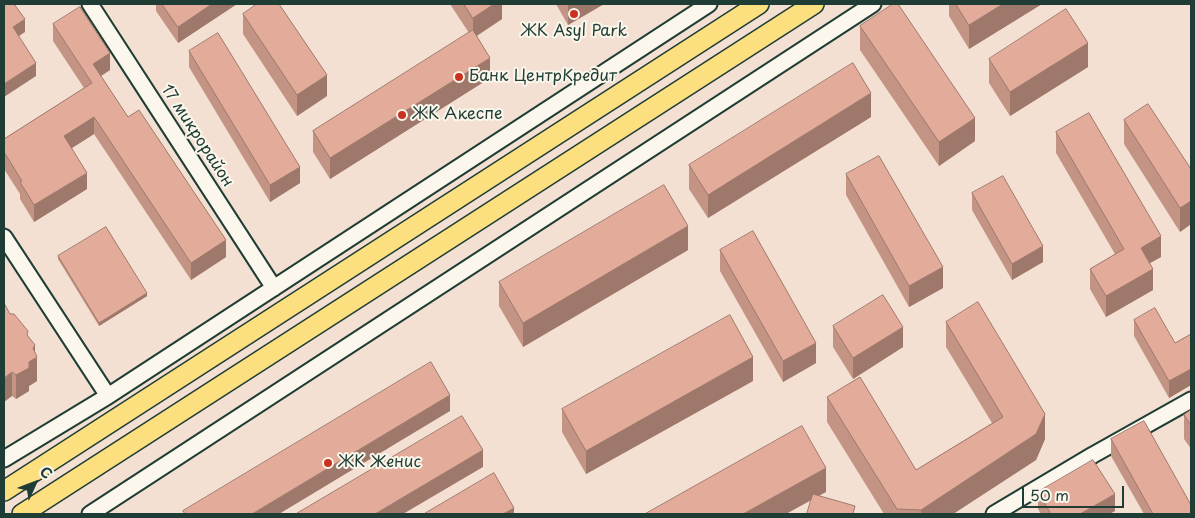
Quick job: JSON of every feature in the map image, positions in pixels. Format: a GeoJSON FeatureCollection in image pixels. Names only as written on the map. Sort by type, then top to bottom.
{"type":"FeatureCollection","features":[{"type":"Feature","properties":{"kind":"main road"},"geometry":{"type":"LineString","coordinates":[[4,491],[758,4]]}},
{"type":"Feature","properties":{"kind":"main road"},"geometry":{"type":"LineString","coordinates":[[22,514],[814,4]]}},
{"type":"Feature","properties":{"kind":"main road"},"geometry":{"type":"LineString","coordinates":[[369,255],[386,280]]}},
{"type":"Feature","properties":{"kind":"street","name":"17 микрорайон"},"geometry":{"type":"LineString","coordinates":[[90,4],[274,288]]}},
{"type":"Feature","properties":{"kind":"street"},"geometry":{"type":"LineString","coordinates":[[4,460],[108,396],[709,4]]}},
{"type":"Feature","properties":{"kind":"street"},"geometry":{"type":"LineString","coordinates":[[90,514],[864,6]]}},
{"type":"Feature","properties":{"kind":"street"},"geometry":{"type":"LineString","coordinates":[[4,237],[108,396]]}},
{"type":"Feature","properties":{"kind":"street"},"geometry":{"type":"LineString","coordinates":[[994,514],[1191,400]]}},
{"type":"Feature","properties":{"kind":"building"},"geometry":{"type":"Polygon","coordinates":[[[4,4],[14,4],[25,19],[13,27],[36,63],[4,84],[4,4]]]}},
{"type":"Feature","properties":{"kind":"building"},"geometry":{"type":"Polygon","coordinates":[[[162,4],[212,4],[178,27],[162,4]]]}},
{"type":"Feature","properties":{"kind":"building"},"geometry":{"type":"Polygon","coordinates":[[[257,4],[279,4],[327,75],[297,95],[243,14],[257,4]]]}},
{"type":"Feature","properties":{"kind":"building"},"geometry":{"type":"Polygon","coordinates":[[[464,4],[494,4],[473,18],[464,4]]]}},
{"type":"Feature","properties":{"kind":"building"},"geometry":{"type":"Polygon","coordinates":[[[893,4],[898,4],[975,118],[939,142],[860,26],[893,4]]]}},
{"type":"Feature","properties":{"kind":"building"},"geometry":{"type":"Polygon","coordinates":[[[956,4],[1003,4],[969,25],[956,4]]]}},
{"type":"Feature","properties":{"kind":"building"},"geometry":{"type":"Polygon","coordinates":[[[80,7],[110,53],[93,64],[128,117],[139,110],[226,240],[191,263],[94,117],[64,136],[87,173],[34,205],[4,152],[4,139],[92,83],[53,24],[80,7]]]}},
{"type":"Feature","properties":{"kind":"building"},"geometry":{"type":"Polygon","coordinates":[[[1066,9],[1088,43],[1010,92],[989,59],[1066,9]]]}},
{"type":"Feature","properties":{"kind":"building"},"geometry":{"type":"Polygon","coordinates":[[[473,30],[490,58],[330,158],[313,131],[473,30]]]}},
{"type":"Feature","properties":{"kind":"building"},"geometry":{"type":"Polygon","coordinates":[[[218,33],[300,167],[270,185],[189,51],[218,33]]]}},
{"type":"Feature","properties":{"kind":"building"},"geometry":{"type":"Polygon","coordinates":[[[853,63],[871,93],[708,195],[689,165],[853,63]]]}},
{"type":"Feature","properties":{"kind":"building"},"geometry":{"type":"Polygon","coordinates":[[[1148,104],[1191,169],[1191,201],[1180,208],[1124,120],[1148,104]]]}},
{"type":"Feature","properties":{"kind":"building"},"geometry":{"type":"Polygon","coordinates":[[[1089,113],[1161,236],[1141,248],[1153,269],[1106,296],[1090,269],[1124,249],[1056,132],[1089,113]]]}},
{"type":"Feature","properties":{"kind":"building"},"geometry":{"type":"Polygon","coordinates":[[[879,156],[943,267],[909,286],[846,174],[879,156]]]}},
{"type":"Feature","properties":{"kind":"building"},"geometry":{"type":"Polygon","coordinates":[[[1003,176],[1043,246],[1012,264],[972,193],[1003,176]]]}},
{"type":"Feature","properties":{"kind":"building"},"geometry":{"type":"Polygon","coordinates":[[[664,185],[688,226],[523,323],[499,282],[664,185]]]}},
{"type":"Feature","properties":{"kind":"building"},"geometry":{"type":"Polygon","coordinates":[[[106,227],[147,293],[99,323],[58,256],[106,227]]]}},
{"type":"Feature","properties":{"kind":"building"},"geometry":{"type":"Polygon","coordinates":[[[753,231],[816,343],[783,361],[720,250],[753,231]]]}},
{"type":"Feature","properties":{"kind":"building"},"geometry":{"type":"Polygon","coordinates":[[[883,295],[903,327],[853,358],[833,326],[883,295]]]}},
{"type":"Feature","properties":{"kind":"building"},"geometry":{"type":"Polygon","coordinates":[[[978,302],[1045,414],[1036,434],[921,510],[897,509],[827,397],[860,377],[916,470],[1003,417],[946,322],[978,302]]]}},
{"type":"Feature","properties":{"kind":"building"},"geometry":{"type":"Polygon","coordinates":[[[4,303],[10,314],[14,314],[28,331],[27,335],[35,345],[33,348],[37,357],[29,362],[29,368],[16,375],[12,372],[4,378],[4,303]]]}},
{"type":"Feature","properties":{"kind":"building"},"geometry":{"type":"Polygon","coordinates":[[[1155,308],[1175,343],[1191,334],[1191,369],[1169,381],[1134,320],[1155,308]]]}},
{"type":"Feature","properties":{"kind":"building"},"geometry":{"type":"Polygon","coordinates":[[[730,315],[753,357],[586,451],[562,409],[730,315]]]}},
{"type":"Feature","properties":{"kind":"building"},"geometry":{"type":"Polygon","coordinates":[[[431,362],[450,395],[252,514],[185,514],[183,511],[431,362]]]}},
{"type":"Feature","properties":{"kind":"building"},"geometry":{"type":"Polygon","coordinates":[[[1191,410],[1191,425],[1184,415],[1191,410]]]}},
{"type":"Feature","properties":{"kind":"building"},"geometry":{"type":"Polygon","coordinates":[[[462,416],[483,450],[375,514],[296,514],[462,416]]]}},
{"type":"Feature","properties":{"kind":"building"},"geometry":{"type":"Polygon","coordinates":[[[1144,421],[1191,505],[1191,514],[1153,514],[1111,439],[1144,421]]]}},
{"type":"Feature","properties":{"kind":"building"},"geometry":{"type":"Polygon","coordinates":[[[802,426],[826,468],[743,514],[645,514],[802,426]]]}},
{"type":"Feature","properties":{"kind":"building"},"geometry":{"type":"Polygon","coordinates":[[[1093,460],[1115,494],[1080,514],[1051,514],[1038,492],[1093,460]]]}},
{"type":"Feature","properties":{"kind":"building"},"geometry":{"type":"Polygon","coordinates":[[[494,473],[514,508],[503,514],[424,514],[494,473]]]}},
{"type":"Feature","properties":{"kind":"building"},"geometry":{"type":"Polygon","coordinates":[[[813,494],[855,506],[853,514],[807,514],[813,494]]]}},
{"type":"Feature","properties":{"kind":"place","name":"ЖК Asyl Park"},"geometry":{"type":"Point","coordinates":[574,14]}},
{"type":"Feature","properties":{"kind":"place","name":"Банк ЦентрКредит"},"geometry":{"type":"Point","coordinates":[459,77]}},
{"type":"Feature","properties":{"kind":"place","name":"ЖК Акеспе"},"geometry":{"type":"Point","coordinates":[402,115]}},
{"type":"Feature","properties":{"kind":"place","name":"ЖК Женис"},"geometry":{"type":"Point","coordinates":[328,463]}}]}
